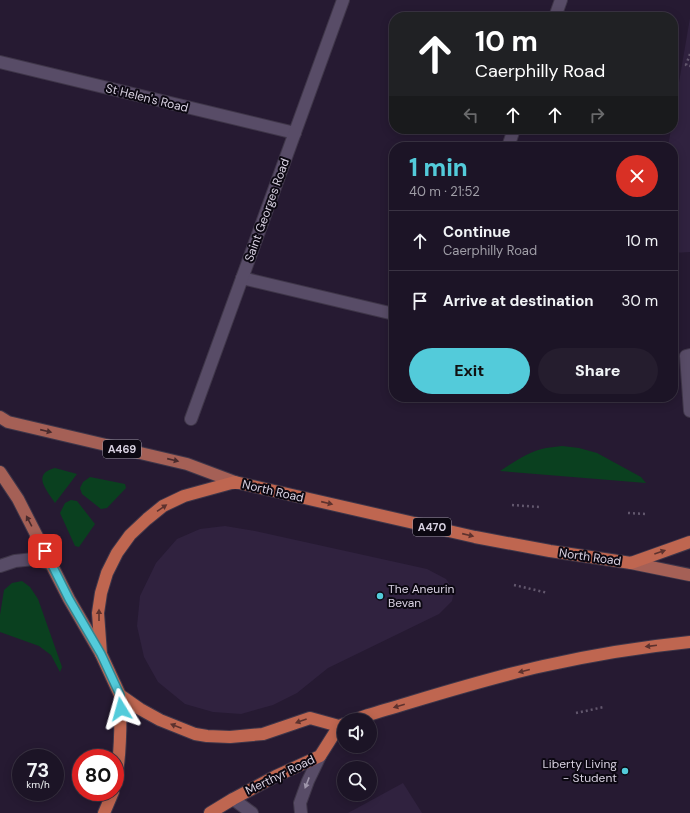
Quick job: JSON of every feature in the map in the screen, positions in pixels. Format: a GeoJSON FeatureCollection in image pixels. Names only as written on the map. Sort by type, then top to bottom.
{"type":"FeatureCollection","features":[{"type":"Feature","properties":{"kind":"highway","name":"North Road"},"geometry":{"type":"LineString","coordinates":[[120,695],[101,654],[98,612],[101,593],[107,573],[117,553],[130,535],[163,506],[184,496],[234,482],[475,537],[550,551],[631,563]]}},
{"type":"Feature","properties":{"kind":"highway"},"geometry":{"type":"LineString","coordinates":[[631,563],[690,542]]}},
{"type":"Feature","properties":{"kind":"highway"},"geometry":{"type":"LineString","coordinates":[[375,713],[452,690],[542,666],[649,646],[690,642]]}},
{"type":"Feature","properties":{"kind":"highway"},"geometry":{"type":"LineString","coordinates":[[120,695],[140,709],[160,720],[195,734],[207,736],[230,737],[263,734],[310,718],[337,724]]}},
{"type":"Feature","properties":{"kind":"highway","name":"A470"},"geometry":{"type":"LineString","coordinates":[[120,695],[120,749]]}},
{"type":"Feature","properties":{"kind":"highway","name":"Merthyr Road"},"geometry":{"type":"LineString","coordinates":[[210,813],[276,776],[320,756],[337,731]]}},
{"type":"Feature","properties":{"kind":"highway"},"geometry":{"type":"LineString","coordinates":[[104,813],[109,801]]}},
{"type":"Feature","properties":{"kind":"main road","name":"A469"},"geometry":{"type":"LineString","coordinates":[[0,417],[8,422],[187,464],[234,482]]}},
{"type":"Feature","properties":{"kind":"main road"},"geometry":{"type":"LineString","coordinates":[[0,474],[18,499],[69,599],[101,654]]}},
{"type":"Feature","properties":{"kind":"main road","name":"North Road"},"geometry":{"type":"LineString","coordinates":[[631,563],[690,575]]}},
{"type":"Feature","properties":{"kind":"street","name":"Saint Georges Road"},"geometry":{"type":"LineString","coordinates":[[191,420],[344,0]]}},
{"type":"Feature","properties":{"kind":"street"},"geometry":{"type":"LineString","coordinates":[[557,12],[561,0]]}},
{"type":"Feature","properties":{"kind":"street","name":"St Helen's Road"},"geometry":{"type":"LineString","coordinates":[[0,62],[295,133]]}},
{"type":"Feature","properties":{"kind":"street"},"geometry":{"type":"LineString","coordinates":[[242,278],[389,313]]}},
{"type":"Feature","properties":{"kind":"street"},"geometry":{"type":"LineString","coordinates":[[690,355],[686,356],[690,411]]}},
{"type":"Feature","properties":{"kind":"street"},"geometry":{"type":"LineString","coordinates":[[0,566],[15,561],[34,559],[52,564]]}},
{"type":"Feature","properties":{"kind":"street"},"geometry":{"type":"LineString","coordinates":[[301,813],[300,802],[320,756]]}},
{"type":"Feature","properties":{"kind":"street"},"geometry":{"type":"LineString","coordinates":[[233,799],[252,813]]}},
{"type":"Feature","properties":{"kind":"path"},"geometry":{"type":"LineString","coordinates":[[690,54],[686,65],[690,66]]}},
{"type":"Feature","properties":{"kind":"path"},"geometry":{"type":"LineString","coordinates":[[512,505],[538,507]]}},
{"type":"Feature","properties":{"kind":"path"},"geometry":{"type":"LineString","coordinates":[[628,513],[646,514]]}},
{"type":"Feature","properties":{"kind":"path"},"geometry":{"type":"LineString","coordinates":[[514,586],[548,593]]}},
{"type":"Feature","properties":{"kind":"path"},"geometry":{"type":"LineString","coordinates":[[576,713],[604,707]]}},
{"type":"Feature","properties":{"kind":"shaded area"},"geometry":{"type":"Polygon","coordinates":[[[690,18],[690,252],[678,253],[678,142],[669,142],[670,134],[678,134],[678,88],[690,18]]]}},
{"type":"Feature","properties":{"kind":"shaded area"},"geometry":{"type":"Polygon","coordinates":[[[225,526],[255,531],[427,569],[446,579],[454,591],[452,601],[439,614],[328,668],[297,693],[273,705],[241,714],[213,712],[185,704],[158,682],[144,657],[137,626],[140,596],[156,563],[177,539],[200,529],[225,526]]]}},
{"type":"Feature","properties":{"kind":"shaded area"},"geometry":{"type":"Polygon","coordinates":[[[403,783],[422,813],[348,813],[370,801],[377,801],[377,797],[403,783]]]}},
{"type":"Feature","properties":{"kind":"green space"},"geometry":{"type":"Polygon","coordinates":[[[562,446],[579,448],[597,453],[641,477],[646,483],[500,471],[522,457],[540,449],[562,446]]]}},
{"type":"Feature","properties":{"kind":"green space"},"geometry":{"type":"Polygon","coordinates":[[[55,468],[77,474],[55,503],[45,488],[42,478],[44,474],[55,468]]]}},
{"type":"Feature","properties":{"kind":"green space"},"geometry":{"type":"Polygon","coordinates":[[[90,477],[125,484],[126,488],[107,508],[101,509],[82,494],[80,488],[83,482],[90,477]]]}},
{"type":"Feature","properties":{"kind":"green space"},"geometry":{"type":"Polygon","coordinates":[[[71,500],[77,501],[95,524],[79,547],[75,546],[60,513],[65,503],[71,500]]]}},
{"type":"Feature","properties":{"kind":"green space"},"geometry":{"type":"Polygon","coordinates":[[[22,581],[30,587],[38,599],[62,667],[60,672],[51,655],[39,646],[0,632],[0,615],[4,590],[12,583],[22,581]]]}},
{"type":"Feature","properties":{"kind":"place","name":"The Aneurin Bevan"},"geometry":{"type":"Point","coordinates":[380,596]}},
{"type":"Feature","properties":{"kind":"place","name":"Liberty Living - Student"},"geometry":{"type":"Point","coordinates":[625,771]}},
{"type":"Feature","properties":{"kind":"route"},"geometry":{"type":"LineString","coordinates":[[45,551],[69,599],[101,654],[120,695],[121,709]]}}]}
